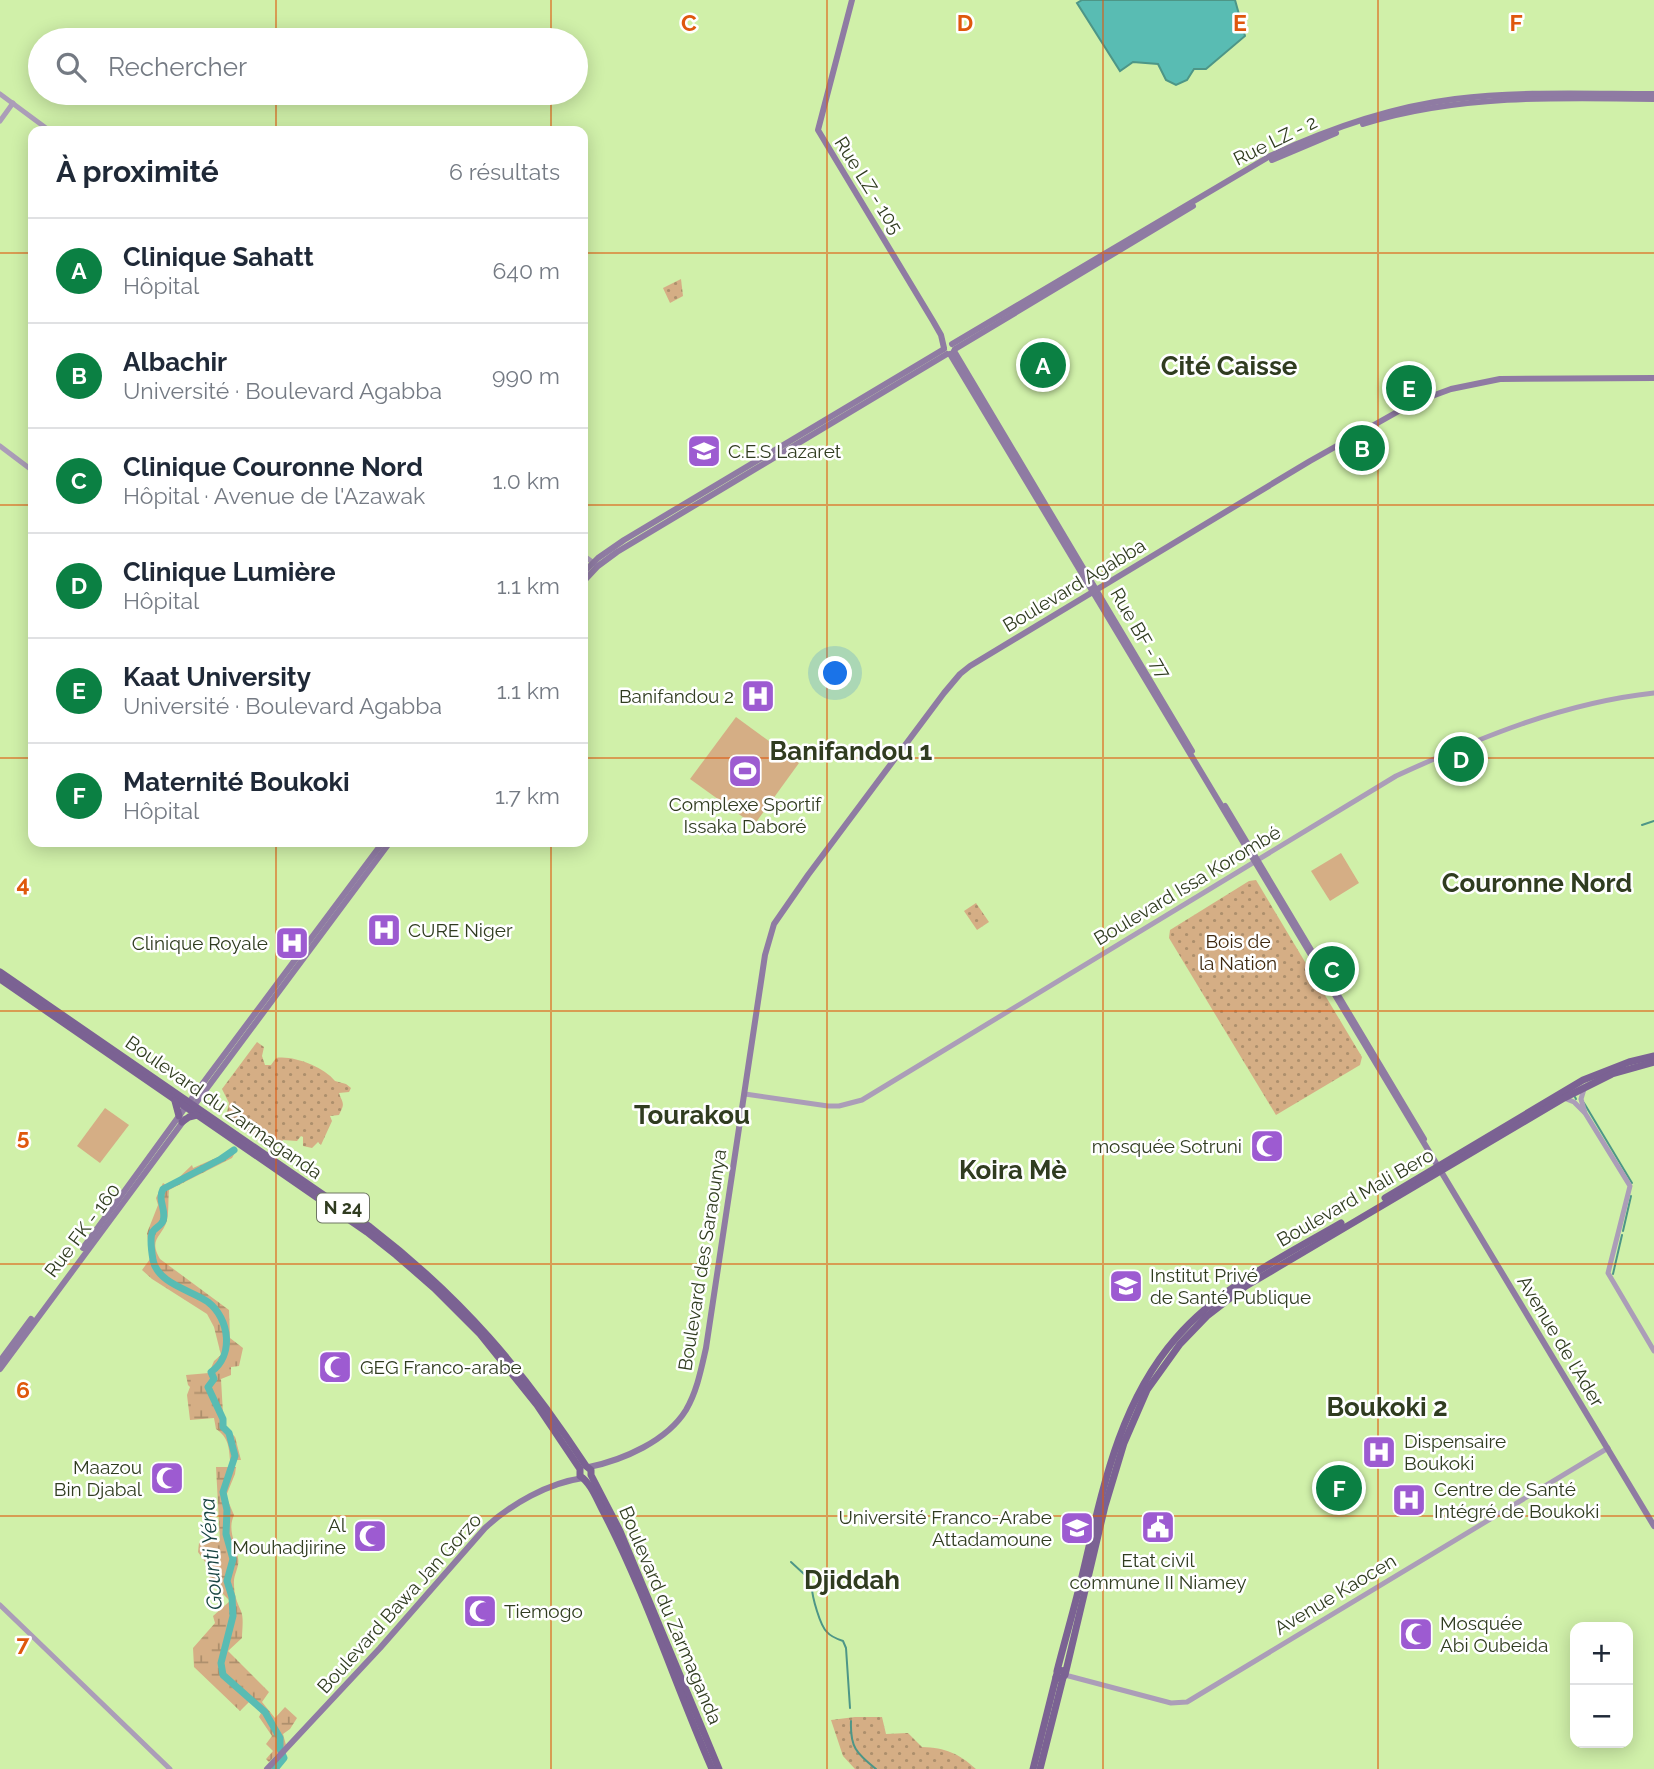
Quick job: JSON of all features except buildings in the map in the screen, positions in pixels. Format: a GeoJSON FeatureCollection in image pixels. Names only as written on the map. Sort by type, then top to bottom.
{"type":"FeatureCollection","features":[{"type":"Feature","properties":{"kind":"main road","name":"Rue LZ - 105"},"geometry":{"type":"LineString","coordinates":[[852,0],[818,130],[949,349]]}},
{"type":"Feature","properties":{"kind":"main road","name":"Rue LZ - 2"},"geometry":{"type":"LineString","coordinates":[[595,564],[624,540],[1271,160],[1376,120],[1455,105],[1538,99],[1654,97]]}},
{"type":"Feature","properties":{"kind":"main road","name":"Rue BF - 77"},"geometry":{"type":"LineString","coordinates":[[949,349],[1439,1168]]}},
{"type":"Feature","properties":{"kind":"main road","name":"Boulevard Agabba"},"geometry":{"type":"LineString","coordinates":[[745,1094],[765,955],[774,924],[960,674],[1094,590],[1385,417],[1434,395],[1500,379],[1654,378]]}},
{"type":"Feature","properties":{"kind":"main road"},"geometry":{"type":"LineString","coordinates":[[588,569],[595,564]]}},
{"type":"Feature","properties":{"kind":"main road"},"geometry":{"type":"LineString","coordinates":[[588,574],[595,564]]}},
{"type":"Feature","properties":{"kind":"main road"},"geometry":{"type":"LineString","coordinates":[[175,1100],[181,1119],[189,1117],[192,1108],[379,847]]}},
{"type":"Feature","properties":{"kind":"main road"},"geometry":{"type":"LineString","coordinates":[[192,1108],[386,847]]}},
{"type":"Feature","properties":{"kind":"main road","name":"Boulevard du Zarmaganda"},"geometry":{"type":"LineString","coordinates":[[0,972],[305,1185],[396,1255],[480,1334],[537,1405],[585,1472],[620,1531],[719,1769]]}},
{"type":"Feature","properties":{"kind":"main road","name":"Boulevard du Zarmaganda"},"geometry":{"type":"LineString","coordinates":[[0,979],[175,1100],[192,1108]]}},
{"type":"Feature","properties":{"kind":"main road","name":"Boulevard Mali Bero"},"geometry":{"type":"LineString","coordinates":[[1040,1769],[1087,1566],[1133,1417],[1154,1379],[1180,1344],[1207,1316],[1246,1286],[1583,1080],[1629,1062],[1654,1056]]}},
{"type":"Feature","properties":{"kind":"main road","name":"Boulevard Mali Bero"},"geometry":{"type":"LineString","coordinates":[[1439,1168],[1585,1086],[1654,1062]]}},
{"type":"Feature","properties":{"kind":"main road","name":"Boulevard des Saraounya"},"geometry":{"type":"LineString","coordinates":[[585,1472],[651,1442],[663,1433],[685,1411],[698,1384],[706,1348],[745,1094]]}},
{"type":"Feature","properties":{"kind":"main road","name":"Rue FK - 160"},"geometry":{"type":"LineString","coordinates":[[0,1368],[82,1253],[181,1119],[192,1108]]}},
{"type":"Feature","properties":{"kind":"main road","name":"Avenue de l'Ader"},"geometry":{"type":"LineString","coordinates":[[1439,1168],[1654,1526]]}},
{"type":"Feature","properties":{"kind":"main road","name":"Rue FK - 160"},"geometry":{"type":"LineString","coordinates":[[0,1361],[22,1335]]}},
{"type":"Feature","properties":{"kind":"main road","name":"Boulevard du Zarmaganda"},"geometry":{"type":"LineString","coordinates":[[585,1472],[618,1542],[712,1769]]}},
{"type":"Feature","properties":{"kind":"main road","name":"Boulevard Bawa Jan Gorzo"},"geometry":{"type":"LineString","coordinates":[[269,1767],[380,1648],[485,1528],[512,1507],[585,1472]]}},
{"type":"Feature","properties":{"kind":"main road","name":"Boulevard Mali Bero"},"geometry":{"type":"LineString","coordinates":[[1033,1769],[1061,1674]]}},
{"type":"Feature","properties":{"kind":"street"},"geometry":{"type":"LineString","coordinates":[[0,94],[43,126]]}},
{"type":"Feature","properties":{"kind":"street"},"geometry":{"type":"LineString","coordinates":[[0,121],[13,103]]}},
{"type":"Feature","properties":{"kind":"street"},"geometry":{"type":"LineString","coordinates":[[0,446],[28,467]]}},
{"type":"Feature","properties":{"kind":"street"},"geometry":{"type":"LineString","coordinates":[[588,559],[595,564]]}},
{"type":"Feature","properties":{"kind":"street","name":"Boulevard Issa Korombé"},"geometry":{"type":"LineString","coordinates":[[745,1094],[828,1106],[862,1100],[1396,776],[1529,720],[1620,697],[1654,693]]}},
{"type":"Feature","properties":{"kind":"street"},"geometry":{"type":"LineString","coordinates":[[1585,1086],[1581,1099],[1585,1113]]}},
{"type":"Feature","properties":{"kind":"street"},"geometry":{"type":"LineString","coordinates":[[1564,1098],[1574,1102],[1585,1113],[1630,1186],[1608,1273],[1654,1351]]}},
{"type":"Feature","properties":{"kind":"street","name":"Avenue Kaocen"},"geometry":{"type":"LineString","coordinates":[[1061,1674],[1171,1703],[1187,1702],[1608,1448]]}},
{"type":"Feature","properties":{"kind":"street"},"geometry":{"type":"LineString","coordinates":[[0,1605],[170,1769]]}},
{"type":"Feature","properties":{"kind":"green space"},"geometry":{"type":"Polygon","coordinates":[[[681,279],[683,296],[670,303],[663,288],[681,279]]]}},
{"type":"Feature","properties":{"kind":"green space","name":"Complexe Sportif Issaka Daboré"},"geometry":{"type":"Polygon","coordinates":[[[736,717],[799,763],[754,825],[690,779],[736,717]]]}},
{"type":"Feature","properties":{"kind":"green space"},"geometry":{"type":"Polygon","coordinates":[[[1341,853],[1359,883],[1330,901],[1311,871],[1341,853]]]}},
{"type":"Feature","properties":{"kind":"green space","name":"Bois de la Nation"},"geometry":{"type":"Polygon","coordinates":[[[1256,880],[1362,1057],[1360,1065],[1276,1115],[1169,938],[1170,930],[1249,881],[1256,880]]]}},
{"type":"Feature","properties":{"kind":"green space"},"geometry":{"type":"Polygon","coordinates":[[[976,903],[989,922],[977,930],[964,911],[976,903]]]}},
{"type":"Feature","properties":{"kind":"green space"},"geometry":{"type":"Polygon","coordinates":[[[257,1042],[264,1047],[262,1056],[265,1065],[271,1065],[276,1058],[299,1060],[351,1088],[349,1092],[339,1093],[342,1107],[339,1115],[330,1116],[332,1121],[321,1145],[318,1142],[312,1148],[303,1146],[301,1136],[297,1141],[283,1140],[277,1147],[272,1148],[226,1117],[229,1103],[222,1089],[257,1042]]]}},
{"type":"Feature","properties":{"kind":"green space"},"geometry":{"type":"Polygon","coordinates":[[[105,1108],[129,1125],[100,1163],[77,1146],[105,1108]]]}},
{"type":"Feature","properties":{"kind":"green space"},"geometry":{"type":"Polygon","coordinates":[[[236,1151],[232,1158],[169,1190],[167,1220],[155,1247],[160,1259],[229,1310],[230,1338],[243,1348],[239,1366],[231,1367],[231,1375],[221,1379],[224,1431],[230,1431],[235,1437],[241,1460],[230,1460],[227,1442],[216,1429],[214,1418],[190,1420],[187,1395],[190,1387],[186,1375],[209,1373],[214,1361],[221,1355],[214,1327],[207,1314],[142,1270],[150,1259],[147,1233],[163,1183],[169,1187],[192,1165],[193,1168],[236,1151]]]}},
{"type":"Feature","properties":{"kind":"green space"},"geometry":{"type":"Polygon","coordinates":[[[216,1467],[236,1467],[226,1496],[234,1515],[232,1531],[238,1561],[234,1588],[242,1614],[242,1638],[228,1651],[269,1692],[262,1702],[275,1718],[285,1707],[297,1718],[283,1734],[286,1745],[269,1762],[266,1759],[273,1751],[266,1744],[272,1736],[259,1717],[261,1713],[250,1701],[240,1711],[194,1667],[193,1648],[215,1623],[213,1616],[230,1601],[208,1579],[213,1573],[198,1552],[199,1543],[220,1541],[216,1467]]]}},
{"type":"Feature","properties":{"kind":"green space"},"geometry":{"type":"Polygon","coordinates":[[[882,1717],[886,1734],[908,1733],[922,1747],[951,1752],[976,1769],[855,1769],[843,1756],[831,1720],[882,1717]]]}},
{"type":"Feature","properties":{"kind":"water"},"geometry":{"type":"Polygon","coordinates":[[[1082,0],[1235,0],[1245,36],[1206,69],[1194,69],[1187,80],[1176,85],[1166,80],[1158,64],[1133,62],[1120,71],[1077,3],[1082,0]]]}},
{"type":"Feature","properties":{"kind":"waterway"},"geometry":{"type":"LineString","coordinates":[[1642,825],[1654,821]]}},
{"type":"Feature","properties":{"kind":"waterway"},"geometry":{"type":"LineString","coordinates":[[1584,1103],[1632,1183]]}},
{"type":"Feature","properties":{"kind":"waterway","name":"Gounti Yéna"},"geometry":{"type":"LineString","coordinates":[[234,1150],[163,1189],[161,1198],[164,1217],[152,1233],[151,1246],[153,1260],[161,1275],[208,1302],[225,1327],[226,1347],[223,1357],[211,1372],[214,1379],[208,1387],[223,1419],[223,1427],[229,1433],[235,1456],[223,1492],[227,1510],[226,1534],[233,1559],[227,1581],[232,1597],[233,1616],[221,1663],[223,1675],[265,1712],[280,1738],[280,1749],[284,1758],[275,1769]]}},
{"type":"Feature","properties":{"kind":"waterway"},"geometry":{"type":"LineString","coordinates":[[1623,1231],[1631,1196]]}},
{"type":"Feature","properties":{"kind":"waterway"},"geometry":{"type":"LineString","coordinates":[[1613,1274],[1622,1235]]}},
{"type":"Feature","properties":{"kind":"waterway"},"geometry":{"type":"LineString","coordinates":[[791,1562],[804,1574]]}},
{"type":"Feature","properties":{"kind":"waterway"},"geometry":{"type":"LineString","coordinates":[[812,1588],[824,1629],[832,1637],[843,1641],[846,1648],[850,1708]]}},
{"type":"Feature","properties":{"kind":"waterway"},"geometry":{"type":"LineString","coordinates":[[851,1721],[856,1749],[876,1769]]}},
{"type":"Feature","properties":{"kind":"place","name":"Clinique Sahatt"},"geometry":{"type":"Point","coordinates":[1043,365]}},
{"type":"Feature","properties":{"kind":"place","name":"Kaat University"},"geometry":{"type":"Point","coordinates":[1409,388]}},
{"type":"Feature","properties":{"kind":"place","name":"Albachir"},"geometry":{"type":"Point","coordinates":[1362,448]}},
{"type":"Feature","properties":{"kind":"place","name":"C.E.S Lazaret"},"geometry":{"type":"Point","coordinates":[704,451]}},
{"type":"Feature","properties":{"kind":"place","name":"Banifandou 2"},"geometry":{"type":"Point","coordinates":[758,696]}},
{"type":"Feature","properties":{"kind":"place","name":"Clinique Lumière"},"geometry":{"type":"Point","coordinates":[1461,759]}},
{"type":"Feature","properties":{"kind":"place","name":"Complexe Sportif Issaka Daboré"},"geometry":{"type":"Point","coordinates":[745,771]}},
{"type":"Feature","properties":{"kind":"place","name":"CURE Niger"},"geometry":{"type":"Point","coordinates":[384,930]}},
{"type":"Feature","properties":{"kind":"place","name":"Clinique Royale"},"geometry":{"type":"Point","coordinates":[292,943]}},
{"type":"Feature","properties":{"kind":"place","name":"Clinique Couronne Nord"},"geometry":{"type":"Point","coordinates":[1332,969]}},
{"type":"Feature","properties":{"kind":"place","name":"mosquée Sotruni"},"geometry":{"type":"Point","coordinates":[1267,1146]}},
{"type":"Feature","properties":{"kind":"place","name":"Institut Privé de Santé Publique"},"geometry":{"type":"Point","coordinates":[1126,1286]}},
{"type":"Feature","properties":{"kind":"place","name":"GEG Franco-arabe"},"geometry":{"type":"Point","coordinates":[335,1367]}},
{"type":"Feature","properties":{"kind":"place","name":"Dispensaire Boukoki"},"geometry":{"type":"Point","coordinates":[1379,1452]}},
{"type":"Feature","properties":{"kind":"place","name":"Maazou Bin Djabal"},"geometry":{"type":"Point","coordinates":[167,1478]}},
{"type":"Feature","properties":{"kind":"place","name":"Maternité Boukoki"},"geometry":{"type":"Point","coordinates":[1339,1488]}},
{"type":"Feature","properties":{"kind":"place","name":"Centre de Santé Intégré de Boukoki"},"geometry":{"type":"Point","coordinates":[1409,1500]}},
{"type":"Feature","properties":{"kind":"place","name":"Etat civil commune II Niamey"},"geometry":{"type":"Point","coordinates":[1158,1527]}},
{"type":"Feature","properties":{"kind":"place","name":"Université Franco-Arabe Attadamoune"},"geometry":{"type":"Point","coordinates":[1077,1528]}},
{"type":"Feature","properties":{"kind":"place","name":"Al Mouhadjirine"},"geometry":{"type":"Point","coordinates":[370,1536]}},
{"type":"Feature","properties":{"kind":"place","name":"Tiemogo"},"geometry":{"type":"Point","coordinates":[480,1611]}},
{"type":"Feature","properties":{"kind":"place","name":"Mosquée Abi Oubeida"},"geometry":{"type":"Point","coordinates":[1416,1634]}},
{"type":"Feature","properties":{"kind":"district","name":"Cité Caisse"},"geometry":{"type":"Point","coordinates":[1229,366]}},
{"type":"Feature","properties":{"kind":"district","name":"Banifandou 1"},"geometry":{"type":"Point","coordinates":[851,751]}},
{"type":"Feature","properties":{"kind":"district","name":"Couronne Nord"},"geometry":{"type":"Point","coordinates":[1537,883]}},
{"type":"Feature","properties":{"kind":"district","name":"Tourakou"},"geometry":{"type":"Point","coordinates":[692,1115]}},
{"type":"Feature","properties":{"kind":"district","name":"Koira Mè"},"geometry":{"type":"Point","coordinates":[1013,1170]}},
{"type":"Feature","properties":{"kind":"district","name":"Boukoki 2"},"geometry":{"type":"Point","coordinates":[1387,1407]}},
{"type":"Feature","properties":{"kind":"district","name":"Djiddah"},"geometry":{"type":"Point","coordinates":[852,1580]}}]}
